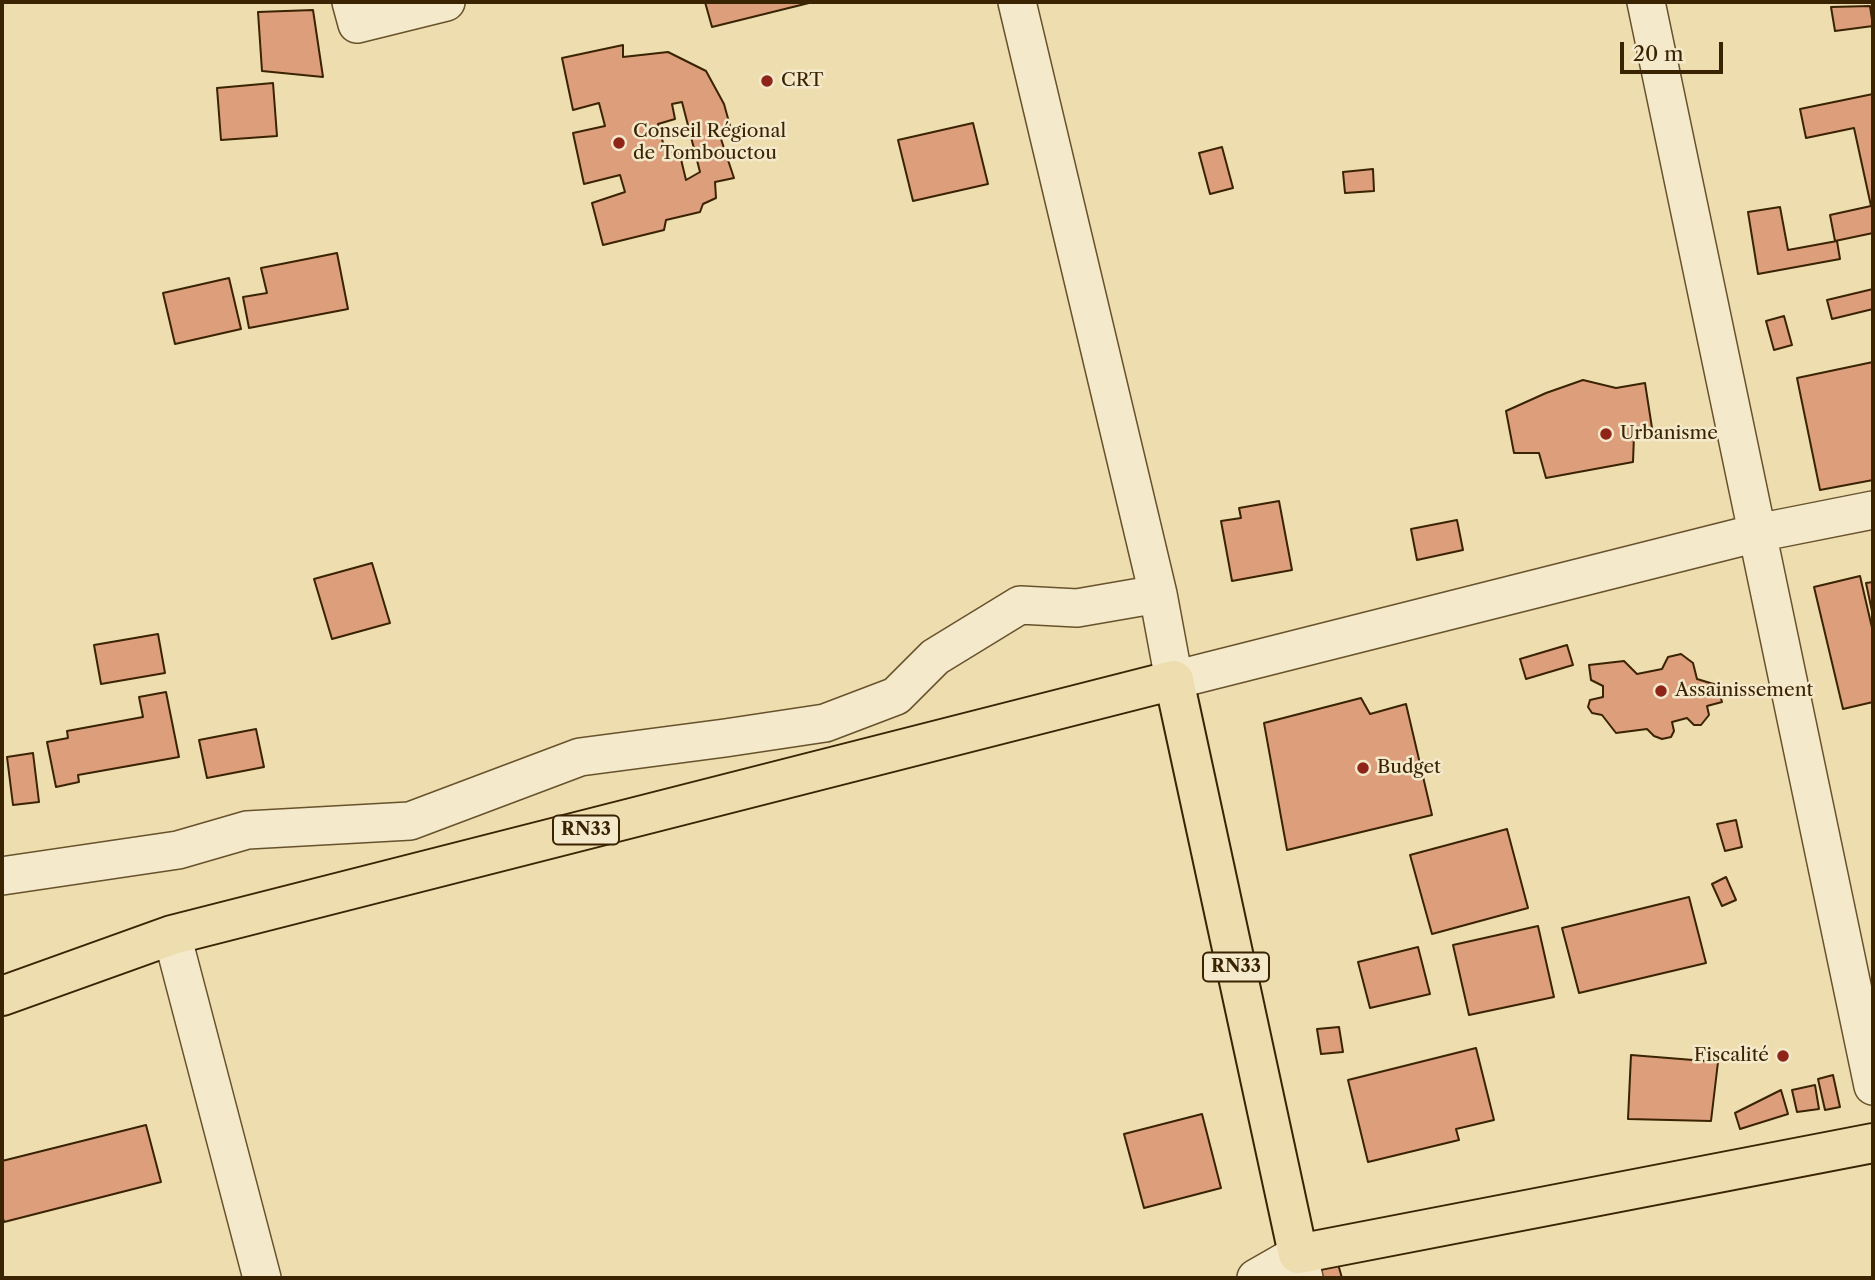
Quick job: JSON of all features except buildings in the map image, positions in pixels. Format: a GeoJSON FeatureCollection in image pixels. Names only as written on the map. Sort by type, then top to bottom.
{"type":"FeatureCollection","features":[{"type":"Feature","properties":{"kind":"main road","name":"RN33"},"geometry":{"type":"LineString","coordinates":[[2,996],[172,935],[1174,680],[1301,1266]]}},
{"type":"Feature","properties":{"kind":"main road"},"geometry":{"type":"LineString","coordinates":[[1301,1266],[1873,1143]]}},
{"type":"Feature","properties":{"kind":"street"},"geometry":{"type":"LineString","coordinates":[[351,2],[357,24],[446,2]]}},
{"type":"Feature","properties":{"kind":"street"},"geometry":{"type":"LineString","coordinates":[[1017,2],[1157,593],[1174,680],[1757,533],[1873,510]]}},
{"type":"Feature","properties":{"kind":"street"},"geometry":{"type":"LineString","coordinates":[[1646,2],[1873,1086]]}},
{"type":"Feature","properties":{"kind":"street"},"geometry":{"type":"LineString","coordinates":[[2,876],[178,850],[247,830],[410,821],[580,757],[825,723],[896,696],[935,657],[1020,606],[1077,608],[1157,593]]}},
{"type":"Feature","properties":{"kind":"street"},"geometry":{"type":"LineString","coordinates":[[172,935],[262,1278]]}},
{"type":"Feature","properties":{"kind":"street"},"geometry":{"type":"LineString","coordinates":[[1256,1278],[1301,1266]]}},
{"type":"Feature","properties":{"kind":"place","name":"CRT"},"geometry":{"type":"Point","coordinates":[767,81]}},
{"type":"Feature","properties":{"kind":"place","name":"Conseil Régional de Tombouctou"},"geometry":{"type":"Point","coordinates":[619,143]}},
{"type":"Feature","properties":{"kind":"place","name":"Urbanisme"},"geometry":{"type":"Point","coordinates":[1606,434]}},
{"type":"Feature","properties":{"kind":"place","name":"Assainissement"},"geometry":{"type":"Point","coordinates":[1661,691]}},
{"type":"Feature","properties":{"kind":"place","name":"Budget"},"geometry":{"type":"Point","coordinates":[1363,768]}},
{"type":"Feature","properties":{"kind":"place","name":"Fiscalité"},"geometry":{"type":"Point","coordinates":[1783,1056]}}]}
